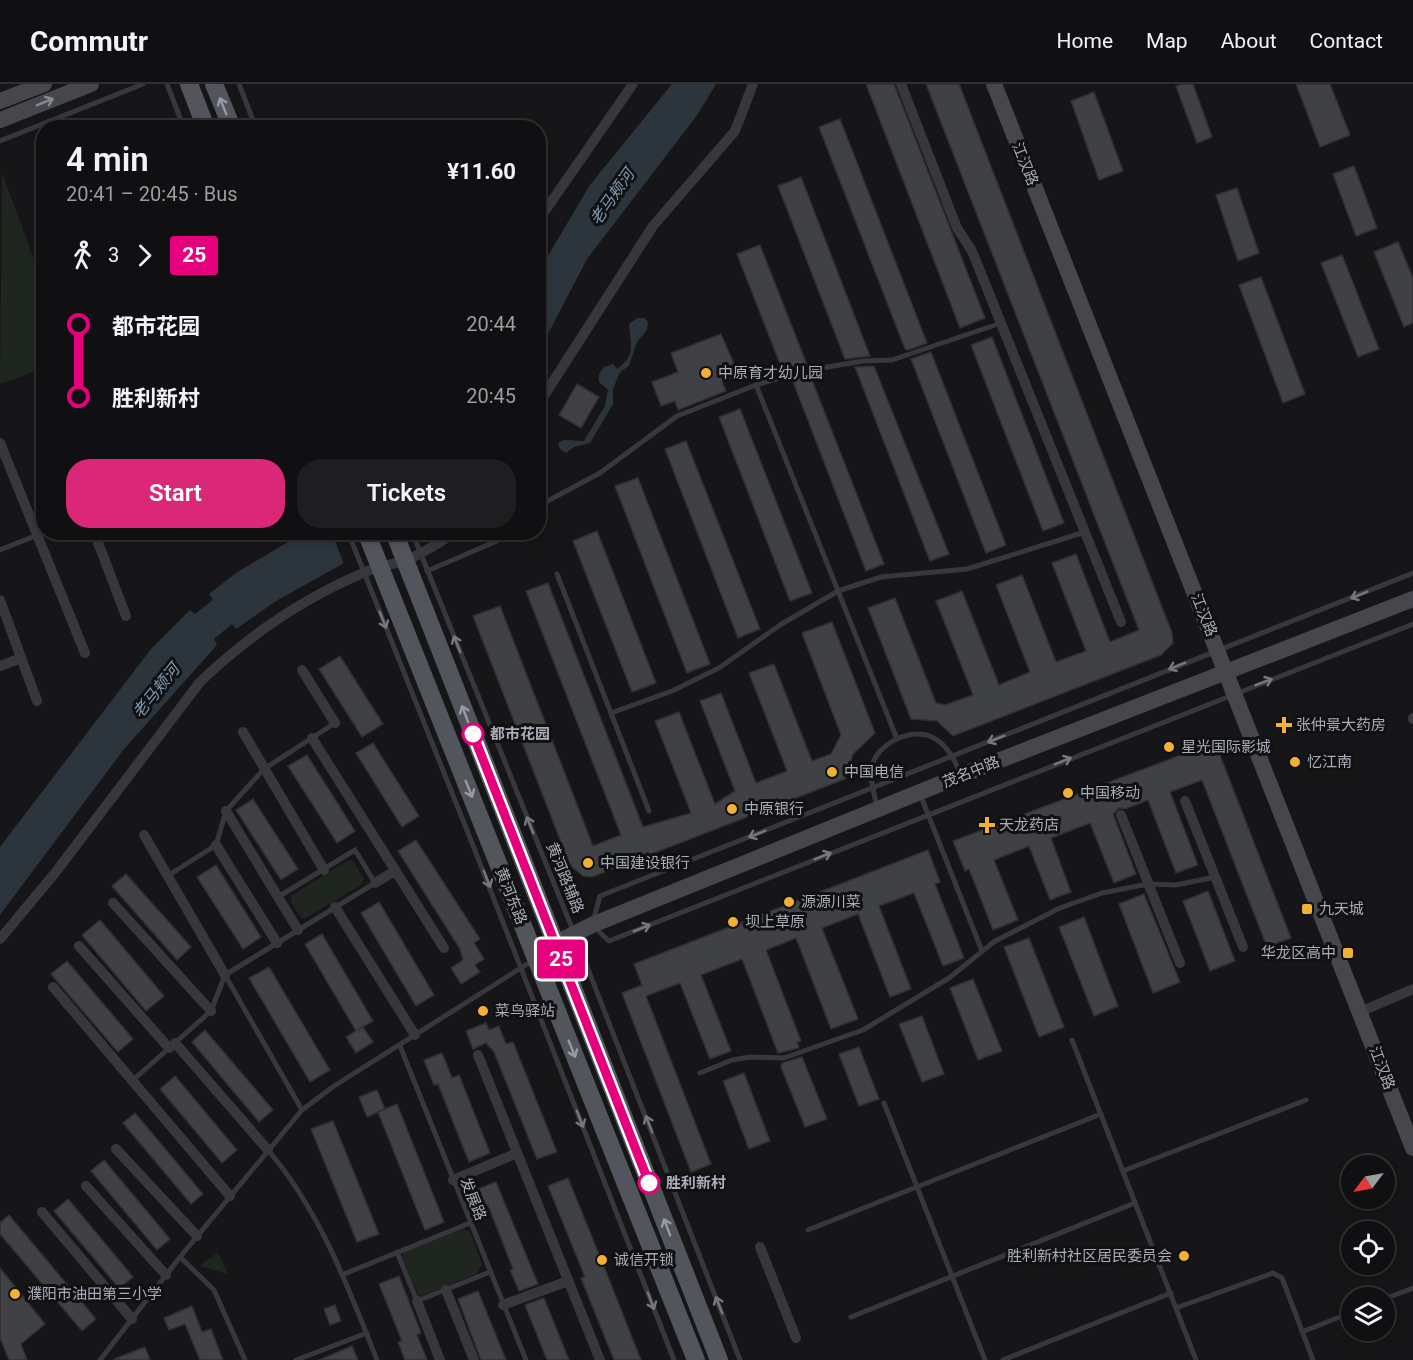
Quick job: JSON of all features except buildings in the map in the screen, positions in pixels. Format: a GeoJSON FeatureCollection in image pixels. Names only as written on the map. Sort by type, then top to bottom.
{"type":"FeatureCollection","features":[{"type":"Feature","properties":{"kind":"main road"},"geometry":{"type":"LineString","coordinates":[[189,84],[203,120]]}},
{"type":"Feature","properties":{"kind":"main road"},"geometry":{"type":"LineString","coordinates":[[214,84],[229,120]]}},
{"type":"Feature","properties":{"kind":"main road","name":"黄河东路"},"geometry":{"type":"LineString","coordinates":[[367,540],[371,566],[529,964],[696,1360]]}},
{"type":"Feature","properties":{"kind":"main road","name":"黄河东路"},"geometry":{"type":"LineString","coordinates":[[407,547],[555,943],[719,1360]]}},
{"type":"Feature","properties":{"kind":"street"},"geometry":{"type":"LineString","coordinates":[[0,101],[44,84]]}},
{"type":"Feature","properties":{"kind":"street"},"geometry":{"type":"LineString","coordinates":[[0,120],[91,84]]}},
{"type":"Feature","properties":{"kind":"street"},"geometry":{"type":"LineString","coordinates":[[546,210],[633,84]]}},
{"type":"Feature","properties":{"kind":"street"},"geometry":{"type":"LineString","coordinates":[[546,391],[653,226],[735,131],[753,84]]}},
{"type":"Feature","properties":{"kind":"street"},"geometry":{"type":"LineString","coordinates":[[901,84],[957,228],[972,251],[1121,622]]}},
{"type":"Feature","properties":{"kind":"street","name":"江汉路"},"geometry":{"type":"LineString","coordinates":[[994,84],[1236,693],[1413,1148]]}},
{"type":"Feature","properties":{"kind":"street"},"geometry":{"type":"LineString","coordinates":[[0,443],[36,523]]}},
{"type":"Feature","properties":{"kind":"street"},"geometry":{"type":"LineString","coordinates":[[43,540],[85,653]]}},
{"type":"Feature","properties":{"kind":"street"},"geometry":{"type":"LineString","coordinates":[[97,540],[126,616]]}},
{"type":"Feature","properties":{"kind":"street"},"geometry":{"type":"LineString","coordinates":[[0,939],[56,873],[200,682],[254,634],[300,604],[407,547],[430,540]]}},
{"type":"Feature","properties":{"kind":"street","name":"茂名中路"},"geometry":{"type":"LineString","coordinates":[[529,964],[555,943],[592,925],[962,775],[1413,599]]}},
{"type":"Feature","properties":{"kind":"street"},"geometry":{"type":"LineString","coordinates":[[0,600],[37,701]]}},
{"type":"Feature","properties":{"kind":"street"},"geometry":{"type":"LineString","coordinates":[[0,666],[21,658]]}},
{"type":"Feature","properties":{"kind":"street"},"geometry":{"type":"LineString","coordinates":[[302,670],[334,723]]}},
{"type":"Feature","properties":{"kind":"street"},"geometry":{"type":"LineString","coordinates":[[243,732],[324,870]]}},
{"type":"Feature","properties":{"kind":"street"},"geometry":{"type":"LineString","coordinates":[[312,738],[444,948]]}},
{"type":"Feature","properties":{"kind":"street"},"geometry":{"type":"LineString","coordinates":[[1185,801],[1243,947]]}},
{"type":"Feature","properties":{"kind":"street"},"geometry":{"type":"LineString","coordinates":[[226,811],[298,930]]}},
{"type":"Feature","properties":{"kind":"street"},"geometry":{"type":"LineString","coordinates":[[1121,815],[1180,963]]}},
{"type":"Feature","properties":{"kind":"street"},"geometry":{"type":"LineString","coordinates":[[144,836],[169,875],[225,975]]}},
{"type":"Feature","properties":{"kind":"street"},"geometry":{"type":"LineString","coordinates":[[216,845],[277,943]]}},
{"type":"Feature","properties":{"kind":"street"},"geometry":{"type":"LineString","coordinates":[[375,883],[395,871]]}},
{"type":"Feature","properties":{"kind":"street"},"geometry":{"type":"LineString","coordinates":[[113,903],[211,1011]]}},
{"type":"Feature","properties":{"kind":"street"},"geometry":{"type":"LineString","coordinates":[[335,907],[415,1035]]}},
{"type":"Feature","properties":{"kind":"street"},"geometry":{"type":"LineString","coordinates":[[79,946],[268,1150]]}},
{"type":"Feature","properties":{"kind":"street"},"geometry":{"type":"LineString","coordinates":[[53,987],[230,1196]]}},
{"type":"Feature","properties":{"kind":"street"},"geometry":{"type":"LineString","coordinates":[[1360,1012],[1413,989]]}},
{"type":"Feature","properties":{"kind":"street"},"geometry":{"type":"LineString","coordinates":[[478,1055],[600,1360]]}},
{"type":"Feature","properties":{"kind":"street"},"geometry":{"type":"LineString","coordinates":[[116,1149],[197,1236]]}},
{"type":"Feature","properties":{"kind":"street"},"geometry":{"type":"LineString","coordinates":[[453,1180],[517,1154]]}},
{"type":"Feature","properties":{"kind":"street"},"geometry":{"type":"LineString","coordinates":[[86,1186],[166,1275]]}},
{"type":"Feature","properties":{"kind":"street"},"geometry":{"type":"LineString","coordinates":[[42,1212],[132,1318]]}},
{"type":"Feature","properties":{"kind":"street"},"geometry":{"type":"LineString","coordinates":[[760,1247],[796,1338]]}},
{"type":"Feature","properties":{"kind":"street"},"geometry":{"type":"LineString","coordinates":[[503,1305],[568,1281]]}},
{"type":"Feature","properties":{"kind":"street"},"geometry":{"type":"LineString","coordinates":[[446,1290],[474,1360]]}},
{"type":"Feature","properties":{"kind":"street"},"geometry":{"type":"LineString","coordinates":[[417,1301],[440,1360]]}},
{"type":"Feature","properties":{"kind":"lane"},"geometry":{"type":"LineString","coordinates":[[53,120],[143,84]]}},
{"type":"Feature","properties":{"kind":"lane"},"geometry":{"type":"LineString","coordinates":[[167,84],[181,120]]}},
{"type":"Feature","properties":{"kind":"lane"},"geometry":{"type":"LineString","coordinates":[[239,84],[253,120]]}},
{"type":"Feature","properties":{"kind":"lane"},"geometry":{"type":"LineString","coordinates":[[0,141],[36,127]]}},
{"type":"Feature","properties":{"kind":"lane"},"geometry":{"type":"LineString","coordinates":[[546,502],[600,473],[677,416],[756,385],[813,369],[863,361],[892,360],[1001,323]]}},
{"type":"Feature","properties":{"kind":"lane"},"geometry":{"type":"LineString","coordinates":[[756,385],[897,739]]}},
{"type":"Feature","properties":{"kind":"lane"},"geometry":{"type":"LineString","coordinates":[[611,713],[672,692],[719,668],[780,625],[838,591],[880,577],[967,569],[1085,532]]}},
{"type":"Feature","properties":{"kind":"lane"},"geometry":{"type":"LineString","coordinates":[[0,550],[36,536]]}},
{"type":"Feature","properties":{"kind":"lane"},"geometry":{"type":"LineString","coordinates":[[353,540],[371,566]]}},
{"type":"Feature","properties":{"kind":"lane"},"geometry":{"type":"LineString","coordinates":[[427,571],[499,540]]}},
{"type":"Feature","properties":{"kind":"lane","name":"黄河路辅路"},"geometry":{"type":"LineString","coordinates":[[407,547],[427,571],[574,933],[740,1360]]}},
{"type":"Feature","properties":{"kind":"lane"},"geometry":{"type":"LineString","coordinates":[[1413,573],[600,896],[592,925],[609,941],[1413,624]]}},
{"type":"Feature","properties":{"kind":"lane"},"geometry":{"type":"LineString","coordinates":[[557,574],[649,811]]}},
{"type":"Feature","properties":{"kind":"lane"},"geometry":{"type":"LineString","coordinates":[[169,875],[216,845],[226,811],[264,769],[334,723]]}},
{"type":"Feature","properties":{"kind":"lane"},"geometry":{"type":"LineString","coordinates":[[878,809],[873,788],[873,765],[878,753],[897,739],[924,734],[935,738],[952,756],[962,775]]}},
{"type":"Feature","properties":{"kind":"lane"},"geometry":{"type":"LineString","coordinates":[[920,793],[982,951]]}},
{"type":"Feature","properties":{"kind":"lane"},"geometry":{"type":"LineString","coordinates":[[133,1080],[211,1011],[225,975],[375,883],[355,850],[278,897]]}},
{"type":"Feature","properties":{"kind":"lane"},"geometry":{"type":"LineString","coordinates":[[700,1073],[732,1060],[750,1057],[784,1058],[863,1030],[949,978],[1006,935],[1060,908],[1102,893],[1148,884],[1176,885],[1215,877]]}},
{"type":"Feature","properties":{"kind":"lane"},"geometry":{"type":"LineString","coordinates":[[100,1360],[180,1257],[302,1110],[334,1086],[529,964],[674,1360]]}},
{"type":"Feature","properties":{"kind":"lane"},"geometry":{"type":"LineString","coordinates":[[225,975],[302,1110]]}},
{"type":"Feature","properties":{"kind":"lane"},"geometry":{"type":"LineString","coordinates":[[1072,1040],[1196,1360]]}},
{"type":"Feature","properties":{"kind":"lane","name":"发展路"},"geometry":{"type":"LineString","coordinates":[[400,1046],[526,1360]]}},
{"type":"Feature","properties":{"kind":"lane"},"geometry":{"type":"LineString","coordinates":[[1123,1171],[1306,1100]]}},
{"type":"Feature","properties":{"kind":"lane"},"geometry":{"type":"LineString","coordinates":[[884,1103],[985,1360]]}},
{"type":"Feature","properties":{"kind":"lane"},"geometry":{"type":"LineString","coordinates":[[808,1230],[1101,1114]]}},
{"type":"Feature","properties":{"kind":"lane"},"geometry":{"type":"LineString","coordinates":[[268,1150],[283,1167],[344,1274],[377,1360]]}},
{"type":"Feature","properties":{"kind":"lane"},"geometry":{"type":"LineString","coordinates":[[851,1317],[1135,1203]]}},
{"type":"Feature","properties":{"kind":"lane"},"geometry":{"type":"LineString","coordinates":[[344,1274],[470,1223]]}},
{"type":"Feature","properties":{"kind":"lane"},"geometry":{"type":"LineString","coordinates":[[397,1252],[417,1301],[490,1272]]}},
{"type":"Feature","properties":{"kind":"lane"},"geometry":{"type":"LineString","coordinates":[[180,1257],[214,1290],[245,1360]]}},
{"type":"Feature","properties":{"kind":"lane"},"geometry":{"type":"LineString","coordinates":[[1176,1308],[1273,1273],[1282,1278],[1313,1360]]}},
{"type":"Feature","properties":{"kind":"lane"},"geometry":{"type":"LineString","coordinates":[[1395,1295],[1413,1288]]}},
{"type":"Feature","properties":{"kind":"lane"},"geometry":{"type":"LineString","coordinates":[[1003,1360],[1171,1293]]}},
{"type":"Feature","properties":{"kind":"lane"},"geometry":{"type":"LineString","coordinates":[[1302,1332],[1341,1316]]}},
{"type":"Feature","properties":{"kind":"lane"},"geometry":{"type":"LineString","coordinates":[[296,1360],[367,1333]]}},
{"type":"Feature","properties":{"kind":"shaded area"},"geometry":{"type":"Polygon","coordinates":[[[2,173],[36,264],[36,371],[0,384],[2,173]]]}},
{"type":"Feature","properties":{"kind":"shaded area"},"geometry":{"type":"Polygon","coordinates":[[[348,860],[353,861],[364,879],[361,885],[306,918],[301,918],[291,902],[291,896],[348,860]]]}},
{"type":"Feature","properties":{"kind":"shaded area"},"geometry":{"type":"Polygon","coordinates":[[[462,1229],[470,1231],[482,1265],[476,1274],[419,1297],[402,1256],[403,1252],[462,1229]]]}},
{"type":"Feature","properties":{"kind":"shaded area"},"geometry":{"type":"Polygon","coordinates":[[[218,1252],[228,1274],[200,1266],[218,1252]]]}},
{"type":"Feature","properties":{"kind":"water","name":"老马颊河"},"geometry":{"type":"Polygon","coordinates":[[[672,84],[716,84],[698,114],[587,259],[546,338],[546,259],[590,185],[672,84]]]}},
{"type":"Feature","properties":{"kind":"water"},"geometry":{"type":"Polygon","coordinates":[[[637,318],[644,318],[648,322],[647,330],[637,342],[629,366],[620,372],[613,389],[613,404],[590,443],[574,447],[566,453],[560,449],[558,443],[564,440],[584,441],[605,406],[608,390],[599,382],[599,374],[604,367],[613,364],[617,369],[627,359],[631,349],[629,324],[637,318]]]}},
{"type":"Feature","properties":{"kind":"water","name":"老马颊河"},"geometry":{"type":"Polygon","coordinates":[[[291,540],[385,540],[276,601],[236,629],[232,624],[214,639],[217,645],[124,749],[0,915],[0,847],[151,649],[190,610],[195,614],[213,600],[209,594],[236,573],[291,540]]]}},
{"type":"Feature","properties":{"kind":"pier"},"geometry":{"type":"Polygon","coordinates":[[[335,540],[388,540],[345,567],[335,540]]]}},
{"type":"Feature","properties":{"kind":"bus line","name":"25"},"geometry":{"type":"LineString","coordinates":[[473,734],[649,1183]]}},
{"type":"Feature","properties":{"kind":"place","name":"中原育才幼儿园"},"geometry":{"type":"Point","coordinates":[706,373]}},
{"type":"Feature","properties":{"kind":"place","name":"张仲景大药房"},"geometry":{"type":"Point","coordinates":[1284,725]}},
{"type":"Feature","properties":{"kind":"place","name":"都市花园"},"geometry":{"type":"Point","coordinates":[473,734]}},
{"type":"Feature","properties":{"kind":"place","name":"星光国际影城"},"geometry":{"type":"Point","coordinates":[1169,747]}},
{"type":"Feature","properties":{"kind":"place","name":"忆江南"},"geometry":{"type":"Point","coordinates":[1295,762]}},
{"type":"Feature","properties":{"kind":"place","name":"中国电信"},"geometry":{"type":"Point","coordinates":[832,772]}},
{"type":"Feature","properties":{"kind":"place","name":"中国移动"},"geometry":{"type":"Point","coordinates":[1068,793]}},
{"type":"Feature","properties":{"kind":"place","name":"中原银行"},"geometry":{"type":"Point","coordinates":[732,809]}},
{"type":"Feature","properties":{"kind":"place","name":"天龙药店"},"geometry":{"type":"Point","coordinates":[987,825]}},
{"type":"Feature","properties":{"kind":"place","name":"中国建设银行"},"geometry":{"type":"Point","coordinates":[588,863]}},
{"type":"Feature","properties":{"kind":"place","name":"源源川菜"},"geometry":{"type":"Point","coordinates":[789,902]}},
{"type":"Feature","properties":{"kind":"place","name":"九天城"},"geometry":{"type":"Point","coordinates":[1307,909]}},
{"type":"Feature","properties":{"kind":"place","name":"坝上草原"},"geometry":{"type":"Point","coordinates":[733,922]}},
{"type":"Feature","properties":{"kind":"place","name":"华龙区高中"},"geometry":{"type":"Point","coordinates":[1348,953]}},
{"type":"Feature","properties":{"kind":"place","name":"菜鸟驿站"},"geometry":{"type":"Point","coordinates":[483,1011]}},
{"type":"Feature","properties":{"kind":"place","name":"胜利新村"},"geometry":{"type":"Point","coordinates":[649,1183]}},
{"type":"Feature","properties":{"kind":"place","name":"胜利新村社区居民委员会"},"geometry":{"type":"Point","coordinates":[1184,1256]}},
{"type":"Feature","properties":{"kind":"place","name":"诚信开锁"},"geometry":{"type":"Point","coordinates":[602,1260]}},
{"type":"Feature","properties":{"kind":"place","name":"濮阳市油田第三小学"},"geometry":{"type":"Point","coordinates":[15,1294]}}]}
